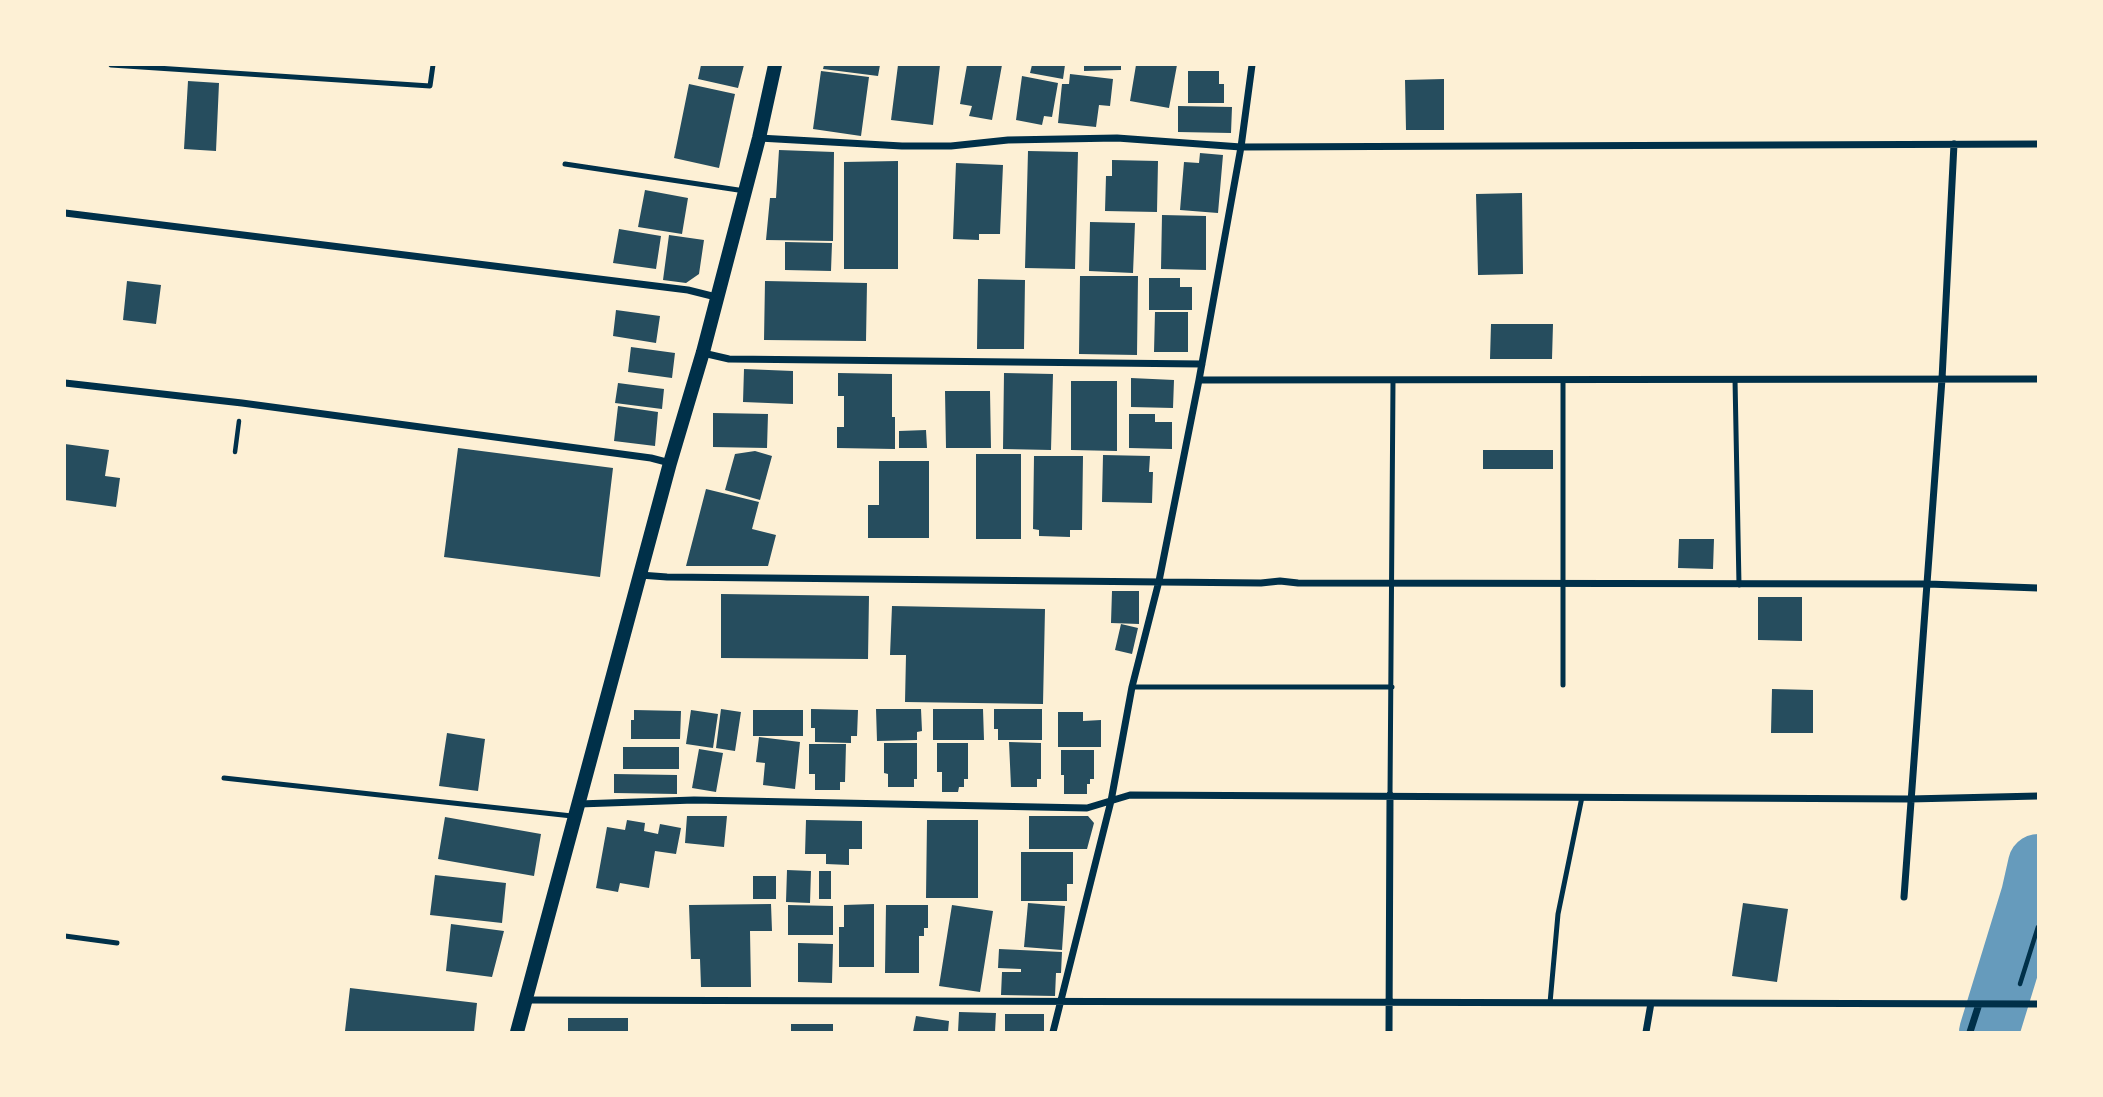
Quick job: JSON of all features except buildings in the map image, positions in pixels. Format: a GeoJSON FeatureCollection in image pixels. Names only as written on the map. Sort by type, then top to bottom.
{"type":"FeatureCollection","features":[{"type":"Feature","properties":{"kind":"main road"},"geometry":{"type":"LineString","coordinates":[[517,1032],[745,191],[775,65]]}},
{"type":"Feature","properties":{"kind":"street"},"geometry":{"type":"LineString","coordinates":[[1054,1032],[1111,801],[1132,687],[1159,581],[1202,365],[1241,147],[1252,65]]}},
{"type":"Feature","properties":{"kind":"street"},"geometry":{"type":"LineString","coordinates":[[759,138],[902,146],[1117,138],[1241,147],[2038,144]]}},
{"type":"Feature","properties":{"kind":"street"},"geometry":{"type":"LineString","coordinates":[[1904,897],[1942,379],[1954,144]]}},
{"type":"Feature","properties":{"kind":"street"},"geometry":{"type":"LineString","coordinates":[[65,213],[688,290],[716,297]]}},
{"type":"Feature","properties":{"kind":"street"},"geometry":{"type":"LineString","coordinates":[[702,352],[729,359],[1202,365]]}},
{"type":"Feature","properties":{"kind":"street"},"geometry":{"type":"LineString","coordinates":[[1199,380],[2038,379]]}},
{"type":"Feature","properties":{"kind":"street"},"geometry":{"type":"LineString","coordinates":[[65,383],[242,403],[637,456],[670,463]]}},
{"type":"Feature","properties":{"kind":"street"},"geometry":{"type":"LineString","coordinates":[[640,575],[1392,583],[1928,584],[2038,588]]}},
{"type":"Feature","properties":{"kind":"street"},"geometry":{"type":"LineString","coordinates":[[577,811],[694,800],[1087,808],[1130,795],[1910,799],[2038,796]]}},
{"type":"Feature","properties":{"kind":"street"},"geometry":{"type":"LineString","coordinates":[[1389,1032],[1390,795]]}},
{"type":"Feature","properties":{"kind":"street"},"geometry":{"type":"LineString","coordinates":[[526,1000],[2038,1004]]}},
{"type":"Feature","properties":{"kind":"street"},"geometry":{"type":"LineString","coordinates":[[1646,1032],[1651,1003]]}},
{"type":"Feature","properties":{"kind":"street"},"geometry":{"type":"LineString","coordinates":[[1970,1032],[1979,1004]]}},
{"type":"Feature","properties":{"kind":"lane"},"geometry":{"type":"LineString","coordinates":[[110,65],[430,86],[433,65]]}},
{"type":"Feature","properties":{"kind":"lane"},"geometry":{"type":"LineString","coordinates":[[565,164],[745,191]]}},
{"type":"Feature","properties":{"kind":"lane"},"geometry":{"type":"LineString","coordinates":[[1735,379],[1739,585]]}},
{"type":"Feature","properties":{"kind":"lane"},"geometry":{"type":"LineString","coordinates":[[1390,795],[1393,380]]}},
{"type":"Feature","properties":{"kind":"lane"},"geometry":{"type":"LineString","coordinates":[[1563,380],[1563,685]]}},
{"type":"Feature","properties":{"kind":"lane"},"geometry":{"type":"LineString","coordinates":[[1132,687],[1392,687]]}},
{"type":"Feature","properties":{"kind":"lane"},"geometry":{"type":"LineString","coordinates":[[224,778],[577,811]]}},
{"type":"Feature","properties":{"kind":"lane"},"geometry":{"type":"LineString","coordinates":[[1550,1003],[1558,914],[1582,797]]}},
{"type":"Feature","properties":{"kind":"lane"},"geometry":{"type":"LineString","coordinates":[[65,936],[117,943]]}},
{"type":"Feature","properties":{"kind":"path"},"geometry":{"type":"LineString","coordinates":[[235,452],[242,403]]}},
{"type":"Feature","properties":{"kind":"path"},"geometry":{"type":"LineString","coordinates":[[2013,1004],[2038,927]]}},
{"type":"Feature","properties":{"kind":"waterway"},"geometry":{"type":"LineString","coordinates":[[1989,1032],[2038,864]]}}]}
